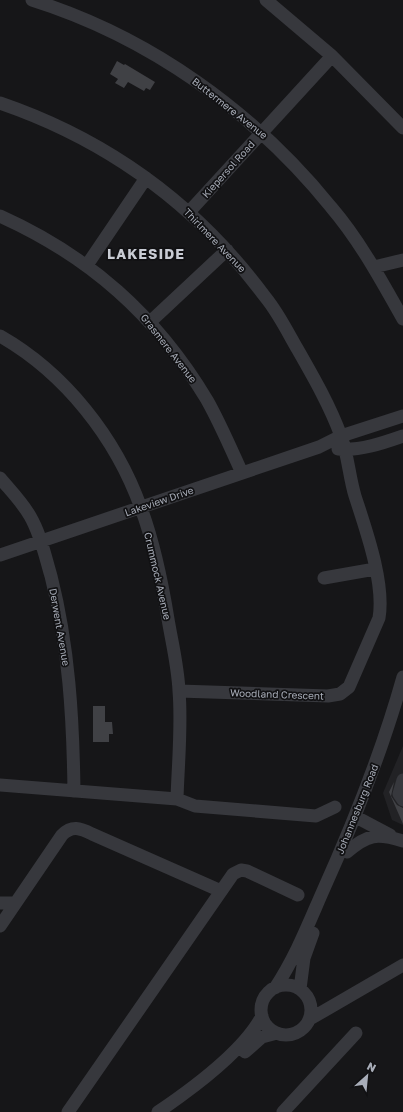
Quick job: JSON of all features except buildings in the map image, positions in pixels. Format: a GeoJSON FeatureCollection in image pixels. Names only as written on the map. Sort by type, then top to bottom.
{"type":"FeatureCollection","features":[{"type":"Feature","properties":{"kind":"street","name":"Buttermere Avenue"},"geometry":{"type":"LineString","coordinates":[[32,0],[75,14],[114,33],[172,65],[211,91],[262,132],[300,170],[332,208],[374,267],[403,319]]}},
{"type":"Feature","properties":{"kind":"street"},"geometry":{"type":"LineString","coordinates":[[266,0],[332,56],[403,128]]}},
{"type":"Feature","properties":{"kind":"street","name":"Kiepersol Road"},"geometry":{"type":"LineString","coordinates":[[189,212],[332,56]]}},
{"type":"Feature","properties":{"kind":"street","name":"Thirlmere Avenue"},"geometry":{"type":"LineString","coordinates":[[0,103],[27,112],[69,131],[110,153],[146,178],[189,212],[227,250],[267,299],[316,381],[341,436]]}},
{"type":"Feature","properties":{"kind":"street"},"geometry":{"type":"LineString","coordinates":[[87,265],[146,178]]}},
{"type":"Feature","properties":{"kind":"street","name":"Grasmere Avenue"},"geometry":{"type":"LineString","coordinates":[[0,216],[46,238],[87,265],[122,293],[150,322],[182,363],[207,400],[242,473]]}},
{"type":"Feature","properties":{"kind":"street"},"geometry":{"type":"LineString","coordinates":[[150,322],[227,250]]}},
{"type":"Feature","properties":{"kind":"street"},"geometry":{"type":"LineString","coordinates":[[374,267],[403,260]]}},
{"type":"Feature","properties":{"kind":"street","name":"Crummock Avenue"},"geometry":{"type":"LineString","coordinates":[[0,336],[35,360],[65,388],[92,418],[114,452],[141,508],[156,559],[179,691],[177,799]]}},
{"type":"Feature","properties":{"kind":"street","name":"Lakeview Drive"},"geometry":{"type":"LineString","coordinates":[[0,555],[319,447],[341,436],[403,416]]}},
{"type":"Feature","properties":{"kind":"street","name":"Woodland Crescent"},"geometry":{"type":"LineString","coordinates":[[179,691],[328,696],[340,694],[349,687],[379,618],[381,594],[364,522],[350,477],[346,450],[341,436]]}},
{"type":"Feature","properties":{"kind":"street","name":"Lakeview Drive"},"geometry":{"type":"LineString","coordinates":[[319,447],[346,450],[368,446],[403,436]]}},
{"type":"Feature","properties":{"kind":"street","name":"Derwent Avenue"},"geometry":{"type":"LineString","coordinates":[[0,478],[30,516],[42,541],[67,658],[71,701],[74,791]]}},
{"type":"Feature","properties":{"kind":"street"},"geometry":{"type":"LineString","coordinates":[[324,578],[375,568]]}},
{"type":"Feature","properties":{"kind":"street","name":"Johannesburg Road"},"geometry":{"type":"LineString","coordinates":[[306,938],[359,819],[403,677]]}},
{"type":"Feature","properties":{"kind":"street","name":"Johannesburg Road"},"geometry":{"type":"LineString","coordinates":[[306,938],[347,852],[403,696]]}},
{"type":"Feature","properties":{"kind":"street"},"geometry":{"type":"LineString","coordinates":[[403,780],[399,794],[403,800]]}},
{"type":"Feature","properties":{"kind":"street"},"geometry":{"type":"LineString","coordinates":[[0,785],[177,799],[195,806],[316,816],[335,807]]}},
{"type":"Feature","properties":{"kind":"street"},"geometry":{"type":"LineString","coordinates":[[359,819],[403,841]]}},
{"type":"Feature","properties":{"kind":"street"},"geometry":{"type":"LineString","coordinates":[[0,926],[62,835],[68,830],[74,828],[92,834],[221,891]]}},
{"type":"Feature","properties":{"kind":"street"},"geometry":{"type":"LineString","coordinates":[[347,852],[367,838],[376,836],[403,841]]}},
{"type":"Feature","properties":{"kind":"street"},"geometry":{"type":"LineString","coordinates":[[68,1112],[233,874],[241,870],[247,871],[298,895]]}},
{"type":"Feature","properties":{"kind":"street"},"geometry":{"type":"LineString","coordinates":[[0,902],[16,903]]}},
{"type":"Feature","properties":{"kind":"street"},"geometry":{"type":"LineString","coordinates":[[158,1112],[185,1092],[243,1043],[252,1033],[262,1016],[264,1000],[275,988],[306,938]]}},
{"type":"Feature","properties":{"kind":"street"},"geometry":{"type":"LineString","coordinates":[[300,989],[301,970],[306,938]]}},
{"type":"Feature","properties":{"kind":"street"},"geometry":{"type":"LineString","coordinates":[[310,1019],[403,966]]}},
{"type":"Feature","properties":{"kind":"street"},"geometry":{"type":"LineString","coordinates":[[169,1112],[197,1092],[262,1037],[277,1033],[293,1034],[306,1026],[310,1019],[311,1011],[310,1003],[306,995],[300,989],[284,985],[275,988]]}},
{"type":"Feature","properties":{"kind":"street"},"geometry":{"type":"LineString","coordinates":[[310,1003],[340,1003]]}},
{"type":"Feature","properties":{"kind":"street"},"geometry":{"type":"LineString","coordinates":[[262,1016],[265,1024],[277,1033]]}},
{"type":"Feature","properties":{"kind":"street"},"geometry":{"type":"LineString","coordinates":[[284,1112],[356,1033]]}},
{"type":"Feature","properties":{"kind":"shaded area"},"geometry":{"type":"Polygon","coordinates":[[[403,746],[403,825],[392,820],[383,793],[403,746]]]}},
{"type":"Feature","properties":{"kind":"district","name":"LAKESIDE"},"geometry":{"type":"Point","coordinates":[146,253]}}]}
